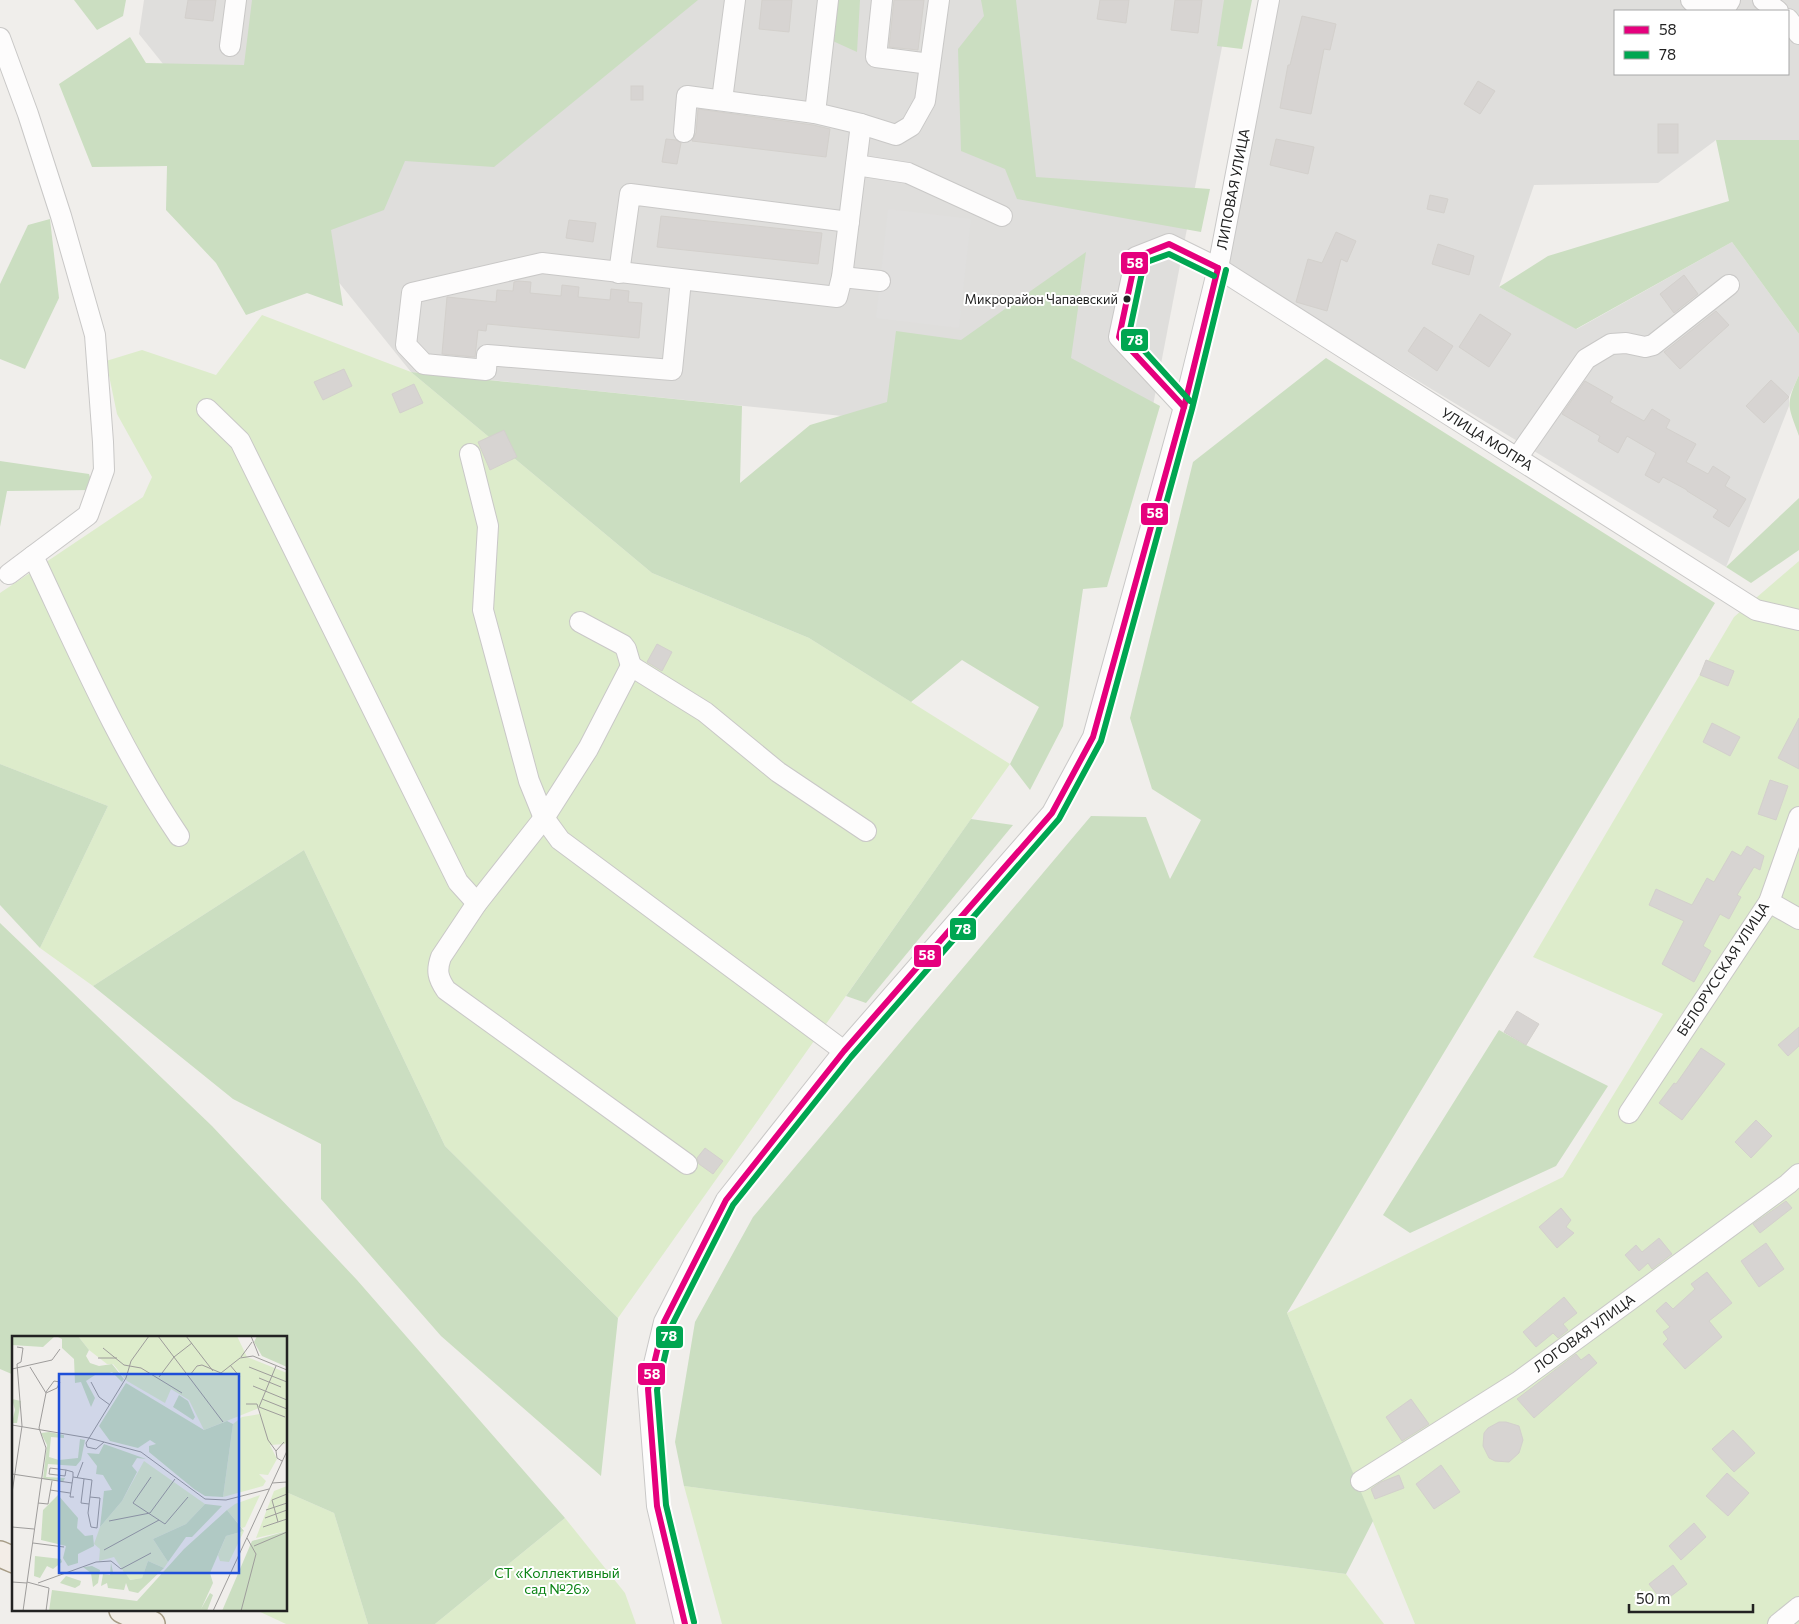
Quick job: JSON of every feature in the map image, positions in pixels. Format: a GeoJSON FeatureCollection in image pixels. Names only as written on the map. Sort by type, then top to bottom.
{"type":"FeatureCollection","features":[{"type":"Feature","properties":{"kind":"main road"},"geometry":{"type":"LineString","coordinates":[[0,1554],[12,1559]]}},
{"type":"Feature","properties":{"kind":"main road"},"geometry":{"type":"LineString","coordinates":[[126,1612],[152,1624]]}},
{"type":"Feature","properties":{"kind":"street"},"geometry":{"type":"LineString","coordinates":[[230,46],[236,0]]}},
{"type":"Feature","properties":{"kind":"street"},"geometry":{"type":"LineString","coordinates":[[722,100],[735,0]]}},
{"type":"Feature","properties":{"kind":"street"},"geometry":{"type":"LineString","coordinates":[[814,113],[828,0]]}},
{"type":"Feature","properties":{"kind":"street"},"geometry":{"type":"LineString","coordinates":[[882,0],[876,57],[930,64]]}},
{"type":"Feature","properties":{"kind":"street"},"geometry":{"type":"LineString","coordinates":[[684,132],[688,96],[814,113],[861,124],[896,135],[912,126],[925,101],[939,0]]}},
{"type":"Feature","properties":{"kind":"street","name":"ЛИПОВАЯ УЛИЦА"},"geometry":{"type":"LineString","coordinates":[[685,1624],[657,1506],[648,1389],[664,1322],[726,1200],[844,1050],[1052,813],[1092,737],[1184,406],[1218,268],[1269,0]]}},
{"type":"Feature","properties":{"kind":"street"},"geometry":{"type":"LineString","coordinates":[[1691,0],[1698,7],[1727,4],[1730,0]]}},
{"type":"Feature","properties":{"kind":"street"},"geometry":{"type":"LineString","coordinates":[[1764,0],[1777,10]]}},
{"type":"Feature","properties":{"kind":"street"},"geometry":{"type":"LineString","coordinates":[[1789,20],[1799,34]]}},
{"type":"Feature","properties":{"kind":"street"},"geometry":{"type":"LineString","coordinates":[[0,38],[62,216],[95,335],[104,470],[88,515],[9,574]]}},
{"type":"Feature","properties":{"kind":"street"},"geometry":{"type":"LineString","coordinates":[[680,280],[672,370],[487,355],[486,370],[424,364],[406,345],[412,293],[542,263],[837,297],[842,277],[861,124]]}},
{"type":"Feature","properties":{"kind":"street"},"geometry":{"type":"LineString","coordinates":[[856,165],[908,173],[1002,216]]}},
{"type":"Feature","properties":{"kind":"street"},"geometry":{"type":"LineString","coordinates":[[619,273],[630,194],[849,222]]}},
{"type":"Feature","properties":{"kind":"street","name":"УЛИЦА МОПРА"},"geometry":{"type":"LineString","coordinates":[[1184,406],[1118,337],[1136,257],[1169,244],[1218,268],[1756,610],[1799,620]]}},
{"type":"Feature","properties":{"kind":"street"},"geometry":{"type":"LineString","coordinates":[[842,277],[880,281]]}},
{"type":"Feature","properties":{"kind":"street"},"geometry":{"type":"LineString","coordinates":[[1517,458],[1586,359],[1611,344],[1645,347],[1653,345],[1728,285]]}},
{"type":"Feature","properties":{"kind":"street"},"geometry":{"type":"LineString","coordinates":[[206,409],[240,441],[458,882],[477,904]]}},
{"type":"Feature","properties":{"kind":"street"},"geometry":{"type":"LineString","coordinates":[[470,454],[488,526],[483,610],[529,781],[544,818],[560,840],[844,1050]]}},
{"type":"Feature","properties":{"kind":"street"},"geometry":{"type":"LineString","coordinates":[[34,556],[88,673],[154,798],[179,836]]}},
{"type":"Feature","properties":{"kind":"street"},"geometry":{"type":"LineString","coordinates":[[580,622],[623,645],[631,666],[706,712],[778,772],[866,831]]}},
{"type":"Feature","properties":{"kind":"street"},"geometry":{"type":"LineString","coordinates":[[631,666],[588,749],[544,818],[477,904],[441,957],[437,967],[439,980],[446,990],[687,1164]]}},
{"type":"Feature","properties":{"kind":"street","name":"БЕЛОРУССКАЯ УЛИЦА"},"geometry":{"type":"LineString","coordinates":[[1629,1113],[1769,902],[1799,817]]}},
{"type":"Feature","properties":{"kind":"street"},"geometry":{"type":"LineString","coordinates":[[1769,902],[1799,918]]}},
{"type":"Feature","properties":{"kind":"street","name":"ЛОГОВАЯ УЛИЦА"},"geometry":{"type":"LineString","coordinates":[[1361,1481],[1518,1382],[1795,1184]]}},
{"type":"Feature","properties":{"kind":"street"},"geometry":{"type":"LineString","coordinates":[[1778,1624],[1799,1607]]}},
{"type":"Feature","properties":{"kind":"shaded area"},"geometry":{"type":"Polygon","coordinates":[[[144,0],[1231,0],[1145,447],[411,372],[139,34],[144,0]]]}},
{"type":"Feature","properties":{"kind":"shaded area"},"geometry":{"type":"Polygon","coordinates":[[[1278,0],[1799,0],[1799,140],[1716,140],[1658,183],[1534,185],[1499,287],[1577,329],[1732,242],[1799,334],[1799,375],[1789,397],[1789,406],[1726,567],[1226,265],[1278,0]]]}},
{"type":"Feature","properties":{"kind":"shaded area"},"geometry":{"type":"Polygon","coordinates":[[[888,209],[971,219],[959,328],[876,318],[888,209]]]}},
{"type":"Feature","properties":{"kind":"green space"},"geometry":{"type":"Polygon","coordinates":[[[74,0],[126,0],[123,16],[97,30],[74,0]]]}},
{"type":"Feature","properties":{"kind":"green space"},"geometry":{"type":"Polygon","coordinates":[[[252,0],[698,0],[494,167],[405,161],[384,210],[331,230],[343,306],[307,293],[246,315],[216,263],[166,210],[167,166],[92,167],[59,84],[130,37],[146,63],[244,65],[252,0]]]}},
{"type":"Feature","properties":{"kind":"green space"},"geometry":{"type":"Polygon","coordinates":[[[829,0],[860,0],[857,52],[824,37],[829,0]]]}},
{"type":"Feature","properties":{"kind":"green space"},"geometry":{"type":"Polygon","coordinates":[[[981,0],[1016,0],[1036,177],[1210,189],[1201,232],[1017,199],[1005,169],[961,151],[958,49],[984,16],[981,0]]]}},
{"type":"Feature","properties":{"kind":"green space"},"geometry":{"type":"Polygon","coordinates":[[[1224,0],[1252,0],[1242,49],[1217,46],[1224,0]]]}},
{"type":"Feature","properties":{"kind":"green space"},"geometry":{"type":"Polygon","coordinates":[[[1716,140],[1799,140],[1799,334],[1732,242],[1576,329],[1499,287],[1548,256],[1729,201],[1716,140]]]}},
{"type":"Feature","properties":{"kind":"green space"},"geometry":{"type":"Polygon","coordinates":[[[50,219],[59,298],[25,369],[0,359],[0,284],[28,225],[50,219]]]}},
{"type":"Feature","properties":{"kind":"green space"},"geometry":{"type":"Polygon","coordinates":[[[1086,252],[1071,358],[1160,406],[1107,587],[1083,589],[1063,726],[1030,790],[1010,764],[1039,707],[962,660],[911,702],[809,638],[652,573],[411,372],[742,406],[740,483],[810,425],[887,402],[896,331],[961,340],[1086,252]]]}},
{"type":"Feature","properties":{"kind":"green space"},"geometry":{"type":"Polygon","coordinates":[[[262,315],[411,372],[652,573],[809,638],[1010,764],[618,1318],[445,1146],[304,850],[93,986],[40,948],[108,806],[0,764],[0,593],[143,497],[152,477],[117,414],[106,361],[142,350],[216,375],[262,315]]]}},
{"type":"Feature","properties":{"kind":"green space"},"geometry":{"type":"Polygon","coordinates":[[[1326,358],[1715,603],[1287,1313],[1373,1521],[1346,1574],[684,1486],[675,1442],[695,1322],[753,1217],[1091,816],[1146,817],[1170,879],[1201,820],[1152,789],[1130,718],[1193,462],[1326,358]]]}},
{"type":"Feature","properties":{"kind":"green space"},"geometry":{"type":"Polygon","coordinates":[[[1799,375],[1799,436],[1790,411],[1790,400],[1799,375]]]}},
{"type":"Feature","properties":{"kind":"green space"},"geometry":{"type":"Polygon","coordinates":[[[0,461],[89,474],[94,490],[7,491],[0,527],[0,461]]]}},
{"type":"Feature","properties":{"kind":"green space"},"geometry":{"type":"Polygon","coordinates":[[[1799,498],[1799,550],[1751,583],[1726,567],[1799,498]]]}},
{"type":"Feature","properties":{"kind":"green space"},"geometry":{"type":"Polygon","coordinates":[[[1799,561],[1799,1624],[1415,1624],[1287,1313],[1563,1177],[1663,1014],[1533,957],[1734,617],[1799,561]]]}},
{"type":"Feature","properties":{"kind":"green space"},"geometry":{"type":"Polygon","coordinates":[[[0,764],[108,806],[40,948],[0,905],[0,764]]]}},
{"type":"Feature","properties":{"kind":"green space"},"geometry":{"type":"Polygon","coordinates":[[[971,819],[1013,825],[866,1003],[846,996],[971,819]]]}},
{"type":"Feature","properties":{"kind":"green space"},"geometry":{"type":"Polygon","coordinates":[[[304,850],[445,1146],[618,1318],[601,1476],[441,1336],[321,1199],[321,1144],[233,1099],[93,986],[304,850]]]}},
{"type":"Feature","properties":{"kind":"green space"},"geometry":{"type":"Polygon","coordinates":[[[0,923],[212,1126],[357,1280],[565,1518],[435,1624],[368,1624],[334,1513],[288,1493],[288,1336],[12,1336],[12,1374],[0,1369],[0,923]]]}},
{"type":"Feature","properties":{"kind":"green space"},"geometry":{"type":"Polygon","coordinates":[[[1499,1030],[1608,1086],[1556,1166],[1410,1233],[1383,1215],[1499,1030]]]}},
{"type":"Feature","properties":{"kind":"green space"},"geometry":{"type":"Polygon","coordinates":[[[684,1486],[1346,1574],[1384,1624],[722,1624],[684,1486]]]}},
{"type":"Feature","properties":{"kind":"green space"},"geometry":{"type":"Polygon","coordinates":[[[288,1493],[334,1513],[368,1624],[286,1624],[260,1612],[288,1612],[288,1493]]]}},
{"type":"Feature","properties":{"kind":"green space","name":"СТ «Коллективный сад №26»"},"geometry":{"type":"Polygon","coordinates":[[[565,1518],[625,1593],[636,1624],[435,1624],[565,1518]]]}},
{"type":"Feature","properties":{"kind":"building"},"geometry":{"type":"Polygon","coordinates":[[[188,0],[216,0],[213,21],[185,18],[188,0]]]}},
{"type":"Feature","properties":{"kind":"building"},"geometry":{"type":"Polygon","coordinates":[[[762,0],[792,0],[789,32],[759,29],[762,0]]]}},
{"type":"Feature","properties":{"kind":"building"},"geometry":{"type":"Polygon","coordinates":[[[894,0],[924,0],[918,50],[889,47],[894,0]]]}},
{"type":"Feature","properties":{"kind":"building"},"geometry":{"type":"Polygon","coordinates":[[[1100,0],[1129,0],[1126,23],[1097,19],[1100,0]]]}},
{"type":"Feature","properties":{"kind":"building"},"geometry":{"type":"Polygon","coordinates":[[[1175,0],[1202,0],[1198,33],[1171,30],[1175,0]]]}},
{"type":"Feature","properties":{"kind":"building"},"geometry":{"type":"Polygon","coordinates":[[[1302,16],[1336,24],[1330,50],[1324,49],[1311,114],[1280,108],[1288,65],[1290,65],[1302,16]]]}},
{"type":"Feature","properties":{"kind":"building"},"geometry":{"type":"Polygon","coordinates":[[[1478,81],[1495,91],[1480,114],[1464,104],[1478,81]]]}},
{"type":"Feature","properties":{"kind":"building"},"geometry":{"type":"Polygon","coordinates":[[[631,86],[643,86],[643,100],[631,100],[631,86]]]}},
{"type":"Feature","properties":{"kind":"building"},"geometry":{"type":"Polygon","coordinates":[[[698,109],[830,129],[826,157],[692,141],[696,133],[698,109]]]}},
{"type":"Feature","properties":{"kind":"building"},"geometry":{"type":"Polygon","coordinates":[[[1658,124],[1678,124],[1678,153],[1658,153],[1658,124]]]}},
{"type":"Feature","properties":{"kind":"building"},"geometry":{"type":"Polygon","coordinates":[[[666,139],[676,140],[681,143],[677,164],[662,162],[666,139]]]}},
{"type":"Feature","properties":{"kind":"building"},"geometry":{"type":"Polygon","coordinates":[[[1276,139],[1314,147],[1308,174],[1270,165],[1276,139]]]}},
{"type":"Feature","properties":{"kind":"building"},"geometry":{"type":"Polygon","coordinates":[[[1430,195],[1448,199],[1444,213],[1427,209],[1430,195]]]}},
{"type":"Feature","properties":{"kind":"building"},"geometry":{"type":"Polygon","coordinates":[[[661,216],[822,233],[818,264],[657,247],[661,216]]]}},
{"type":"Feature","properties":{"kind":"building"},"geometry":{"type":"Polygon","coordinates":[[[569,220],[596,223],[593,242],[566,238],[569,220]]]}},
{"type":"Feature","properties":{"kind":"building"},"geometry":{"type":"Polygon","coordinates":[[[1336,232],[1356,241],[1347,262],[1341,259],[1327,311],[1296,302],[1308,259],[1322,263],[1336,232]]]}},
{"type":"Feature","properties":{"kind":"building"},"geometry":{"type":"Polygon","coordinates":[[[1438,244],[1474,256],[1469,275],[1432,264],[1438,244]]]}},
{"type":"Feature","properties":{"kind":"building"},"geometry":{"type":"Polygon","coordinates":[[[1684,275],[1698,294],[1674,313],[1660,294],[1684,275]]]}},
{"type":"Feature","properties":{"kind":"building"},"geometry":{"type":"Polygon","coordinates":[[[514,282],[531,282],[530,293],[561,296],[562,285],[579,287],[578,297],[610,300],[611,289],[629,291],[628,302],[642,303],[639,338],[487,324],[486,331],[478,330],[475,357],[442,354],[447,297],[496,302],[497,290],[513,291],[514,282]]]}},
{"type":"Feature","properties":{"kind":"building"},"geometry":{"type":"Polygon","coordinates":[[[1716,311],[1729,325],[1680,369],[1664,352],[1716,311]]]}},
{"type":"Feature","properties":{"kind":"building"},"geometry":{"type":"Polygon","coordinates":[[[1480,314],[1511,334],[1489,367],[1459,347],[1480,314]]]}},
{"type":"Feature","properties":{"kind":"building"},"geometry":{"type":"Polygon","coordinates":[[[1424,327],[1453,346],[1437,371],[1408,351],[1424,327]]]}},
{"type":"Feature","properties":{"kind":"building"},"geometry":{"type":"Polygon","coordinates":[[[344,369],[352,386],[323,400],[314,382],[344,369]]]}},
{"type":"Feature","properties":{"kind":"building"},"geometry":{"type":"Polygon","coordinates":[[[1771,380],[1789,397],[1764,423],[1746,406],[1771,380]]]}},
{"type":"Feature","properties":{"kind":"building"},"geometry":{"type":"Polygon","coordinates":[[[1585,381],[1613,397],[1610,402],[1644,421],[1652,409],[1670,420],[1666,428],[1696,444],[1686,462],[1708,474],[1713,466],[1730,477],[1725,486],[1746,499],[1729,527],[1713,517],[1718,510],[1687,490],[1663,477],[1659,483],[1645,475],[1656,453],[1627,436],[1618,453],[1598,441],[1600,436],[1562,414],[1585,381]]]}},
{"type":"Feature","properties":{"kind":"building"},"geometry":{"type":"Polygon","coordinates":[[[414,384],[423,403],[400,413],[392,394],[414,384]]]}},
{"type":"Feature","properties":{"kind":"building"},"geometry":{"type":"Polygon","coordinates":[[[504,430],[517,457],[490,470],[478,442],[504,430]]]}},
{"type":"Feature","properties":{"kind":"building"},"geometry":{"type":"Polygon","coordinates":[[[657,644],[672,652],[662,671],[647,662],[657,644]]]}},
{"type":"Feature","properties":{"kind":"building"},"geometry":{"type":"Polygon","coordinates":[[[1706,660],[1734,671],[1728,686],[1700,675],[1706,660]]]}},
{"type":"Feature","properties":{"kind":"building"},"geometry":{"type":"Polygon","coordinates":[[[1799,718],[1799,769],[1778,758],[1799,718]]]}},
{"type":"Feature","properties":{"kind":"building"},"geometry":{"type":"Polygon","coordinates":[[[1712,723],[1740,737],[1730,756],[1703,742],[1712,723]]]}},
{"type":"Feature","properties":{"kind":"building"},"geometry":{"type":"Polygon","coordinates":[[[1770,780],[1788,786],[1776,820],[1758,814],[1770,780]]]}},
{"type":"Feature","properties":{"kind":"building"},"geometry":{"type":"Polygon","coordinates":[[[1747,846],[1764,856],[1760,870],[1754,867],[1737,895],[1741,897],[1729,919],[1720,914],[1703,946],[1711,951],[1694,982],[1662,964],[1684,921],[1649,905],[1656,889],[1692,905],[1707,878],[1714,882],[1732,851],[1741,856],[1747,846]]]}},
{"type":"Feature","properties":{"kind":"building"},"geometry":{"type":"Polygon","coordinates":[[[1517,1011],[1539,1024],[1526,1045],[1504,1032],[1517,1011]]]}},
{"type":"Feature","properties":{"kind":"building"},"geometry":{"type":"Polygon","coordinates":[[[1799,1027],[1799,1046],[1788,1056],[1778,1045],[1799,1027]]]}},
{"type":"Feature","properties":{"kind":"building"},"geometry":{"type":"Polygon","coordinates":[[[1701,1048],[1725,1064],[1682,1120],[1659,1103],[1674,1083],[1676,1084],[1701,1048]]]}},
{"type":"Feature","properties":{"kind":"building"},"geometry":{"type":"Polygon","coordinates":[[[1756,1120],[1772,1136],[1751,1158],[1735,1142],[1756,1120]]]}},
{"type":"Feature","properties":{"kind":"building"},"geometry":{"type":"Polygon","coordinates":[[[705,1148],[723,1161],[713,1174],[699,1164],[697,1158],[705,1148]]]}},
{"type":"Feature","properties":{"kind":"building"},"geometry":{"type":"Polygon","coordinates":[[[1786,1201],[1792,1208],[1760,1233],[1753,1224],[1786,1201]]]}},
{"type":"Feature","properties":{"kind":"building"},"geometry":{"type":"Polygon","coordinates":[[[1561,1208],[1571,1220],[1566,1227],[1574,1233],[1557,1248],[1539,1227],[1561,1208]]]}},
{"type":"Feature","properties":{"kind":"building"},"geometry":{"type":"Polygon","coordinates":[[[1659,1238],[1672,1254],[1652,1269],[1648,1263],[1639,1271],[1625,1255],[1636,1245],[1642,1252],[1659,1238]]]}},
{"type":"Feature","properties":{"kind":"building"},"geometry":{"type":"Polygon","coordinates":[[[1766,1243],[1784,1269],[1759,1287],[1741,1261],[1766,1243]]]}},
{"type":"Feature","properties":{"kind":"building"},"geometry":{"type":"Polygon","coordinates":[[[1707,1272],[1732,1303],[1709,1321],[1722,1337],[1685,1369],[1663,1344],[1668,1339],[1663,1332],[1670,1327],[1656,1311],[1666,1302],[1673,1309],[1695,1289],[1691,1284],[1707,1272]]]}},
{"type":"Feature","properties":{"kind":"building"},"geometry":{"type":"Polygon","coordinates":[[[1564,1297],[1577,1313],[1563,1324],[1568,1330],[1558,1338],[1553,1333],[1536,1347],[1523,1332],[1564,1297]]]}},
{"type":"Feature","properties":{"kind":"building"},"geometry":{"type":"Polygon","coordinates":[[[1576,1354],[1581,1360],[1589,1354],[1597,1363],[1534,1418],[1517,1399],[1576,1354]]]}},
{"type":"Feature","properties":{"kind":"building"},"geometry":{"type":"Polygon","coordinates":[[[1411,1399],[1429,1424],[1402,1441],[1386,1417],[1411,1399]]]}},
{"type":"Feature","properties":{"kind":"building"},"geometry":{"type":"Polygon","coordinates":[[[1499,1422],[1519,1426],[1523,1440],[1519,1453],[1509,1462],[1495,1461],[1489,1458],[1483,1446],[1484,1433],[1488,1428],[1499,1422]]]}},
{"type":"Feature","properties":{"kind":"building"},"geometry":{"type":"Polygon","coordinates":[[[1733,1430],[1755,1453],[1734,1472],[1712,1449],[1733,1430]]]}},
{"type":"Feature","properties":{"kind":"building"},"geometry":{"type":"Polygon","coordinates":[[[1441,1465],[1460,1492],[1434,1509],[1416,1484],[1441,1465]]]}},
{"type":"Feature","properties":{"kind":"building"},"geometry":{"type":"Polygon","coordinates":[[[1727,1473],[1749,1493],[1728,1516],[1706,1496],[1727,1473]]]}},
{"type":"Feature","properties":{"kind":"building"},"geometry":{"type":"Polygon","coordinates":[[[1399,1475],[1404,1488],[1375,1499],[1371,1489],[1381,1482],[1399,1475]]]}},
{"type":"Feature","properties":{"kind":"building"},"geometry":{"type":"Polygon","coordinates":[[[1694,1523],[1706,1537],[1681,1560],[1669,1546],[1694,1523]]]}},
{"type":"Feature","properties":{"kind":"building"},"geometry":{"type":"Polygon","coordinates":[[[1673,1565],[1687,1584],[1663,1602],[1649,1584],[1673,1565]]]}},
{"type":"Feature","properties":{"kind":"transit line","name":"58"},"geometry":{"type":"LineString","coordinates":[[1184,407],[1119,337],[1136,257],[1169,244],[1218,268]]}},
{"type":"Feature","properties":{"kind":"transit line","name":"78"},"geometry":{"type":"LineString","coordinates":[[1190,401],[1129,334],[1144,263],[1169,254],[1214,276]]}},
{"type":"Feature","properties":{"kind":"transit line","name":"58"},"geometry":{"type":"LineString","coordinates":[[685,1624],[657,1506],[648,1389],[664,1322],[726,1200],[844,1051],[1052,813],[1093,737],[1184,407],[1218,268]]}},
{"type":"Feature","properties":{"kind":"transit line","name":"78"},"geometry":{"type":"LineString","coordinates":[[694,1622],[666,1505],[657,1390],[672,1325],[733,1205],[851,1057],[1059,819],[1101,741],[1192,409],[1226,270]]}},
{"type":"Feature","properties":{"kind":"place","name":"Микрорайон Чапаевский"},"geometry":{"type":"Point","coordinates":[1127,299]}}]}
